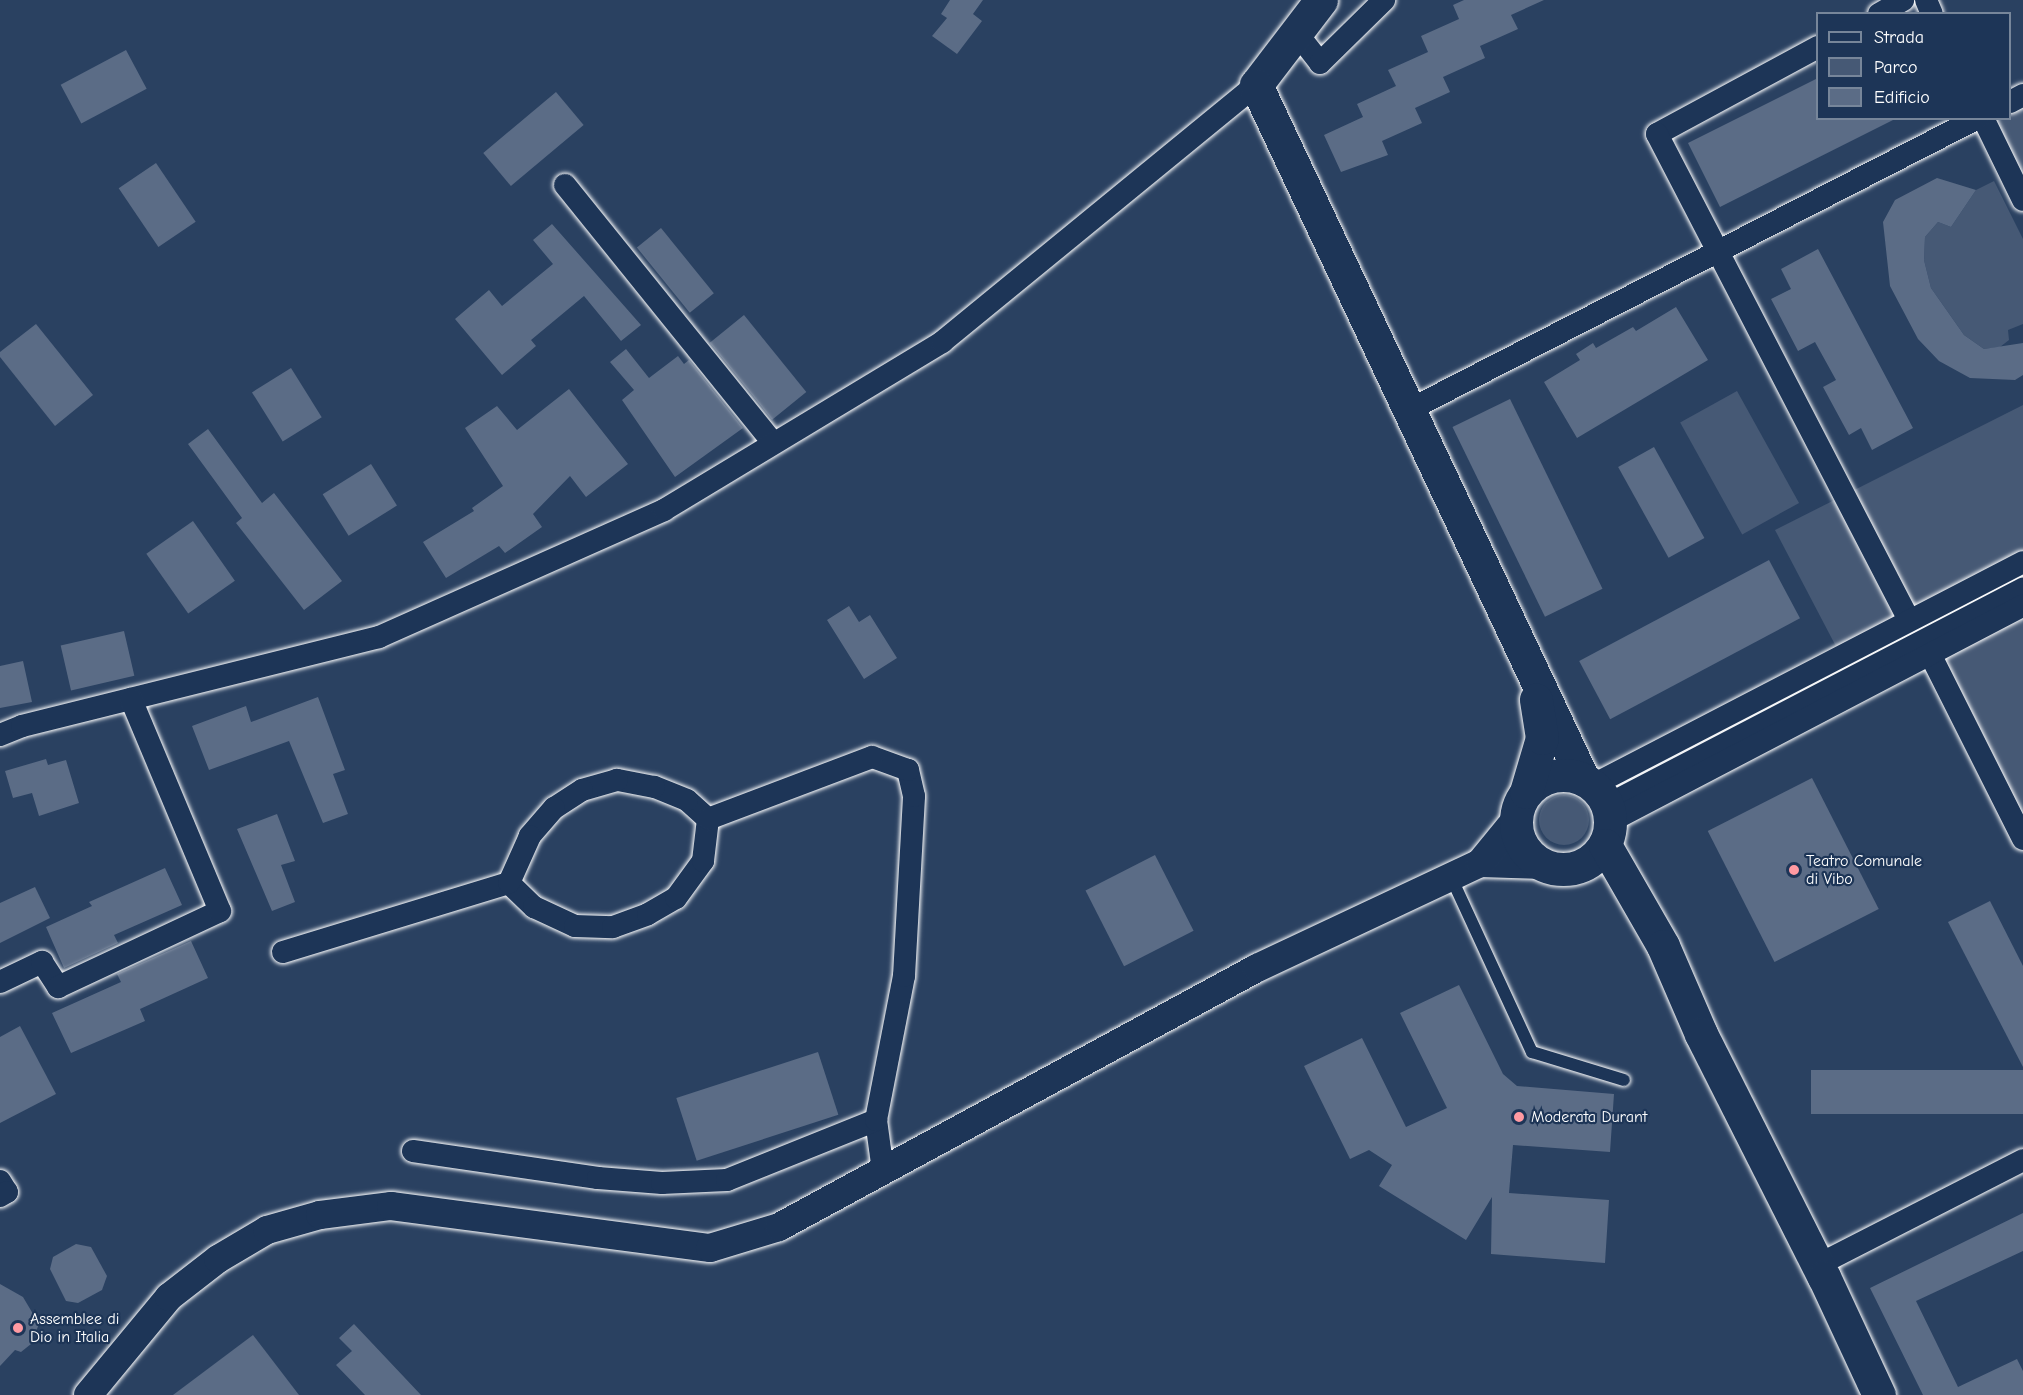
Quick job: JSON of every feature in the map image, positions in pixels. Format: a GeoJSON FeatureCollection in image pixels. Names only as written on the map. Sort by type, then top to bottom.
{"type":"FeatureCollection","features":[{"type":"Feature","properties":{"kind":"main road"},"geometry":{"type":"LineString","coordinates":[[1321,0],[1256,86],[1533,676],[1600,807],[1701,1034],[1818,1265],[1879,1395]]}},
{"type":"Feature","properties":{"kind":"main road"},"geometry":{"type":"LineString","coordinates":[[1533,676],[1542,738],[1521,806],[1522,846],[1553,867],[1612,889],[1663,946]]}},
{"type":"Feature","properties":{"kind":"main road"},"geometry":{"type":"LineString","coordinates":[[1521,806],[1552,776],[1600,807]]}},
{"type":"Feature","properties":{"kind":"main road"},"geometry":{"type":"LineString","coordinates":[[1553,867],[1583,865],[1600,807]]}},
{"type":"Feature","properties":{"kind":"street"},"geometry":{"type":"LineString","coordinates":[[1296,32],[1320,63],[1384,0]]}},
{"type":"Feature","properties":{"kind":"street"},"geometry":{"type":"LineString","coordinates":[[1883,12],[1904,0]]}},
{"type":"Feature","properties":{"kind":"street"},"geometry":{"type":"LineString","coordinates":[[1816,48],[1657,134],[1909,620]]}},
{"type":"Feature","properties":{"kind":"street"},"geometry":{"type":"LineString","coordinates":[[0,735],[22,726],[380,638],[664,510],[942,342],[1256,86]]}},
{"type":"Feature","properties":{"kind":"street"},"geometry":{"type":"LineString","coordinates":[[1409,410],[1974,120]]}},
{"type":"Feature","properties":{"kind":"street"},"geometry":{"type":"LineString","coordinates":[[1984,120],[2023,200]]}},
{"type":"Feature","properties":{"kind":"street"},"geometry":{"type":"LineString","coordinates":[[565,185],[773,443]]}},
{"type":"Feature","properties":{"kind":"street"},"geometry":{"type":"LineString","coordinates":[[1600,807],[1909,620],[2023,562]]}},
{"type":"Feature","properties":{"kind":"street"},"geometry":{"type":"LineString","coordinates":[[1600,807],[2023,586]]}},
{"type":"Feature","properties":{"kind":"street"},"geometry":{"type":"LineString","coordinates":[[1600,807],[1930,654],[2023,606]]}},
{"type":"Feature","properties":{"kind":"street"},"geometry":{"type":"LineString","coordinates":[[1930,654],[2023,839]]}},
{"type":"Feature","properties":{"kind":"street"},"geometry":{"type":"LineString","coordinates":[[0,982],[42,962],[58,987],[220,911],[131,699]]}},
{"type":"Feature","properties":{"kind":"street"},"geometry":{"type":"LineString","coordinates":[[708,819],[872,757],[908,770],[914,796],[904,976],[876,1120],[883,1171]]}},
{"type":"Feature","properties":{"kind":"street"},"geometry":{"type":"LineString","coordinates":[[284,952],[509,882],[530,836],[554,808],[582,790],[617,780],[654,787],[687,800],[708,819]]}},
{"type":"Feature","properties":{"kind":"street"},"geometry":{"type":"LineString","coordinates":[[88,1395],[169,1297],[218,1259],[267,1230],[320,1215],[391,1206],[710,1248],[779,1227],[1257,968],[1480,863],[1521,806]]}},
{"type":"Feature","properties":{"kind":"street"},"geometry":{"type":"LineString","coordinates":[[509,882],[534,907],[575,926],[613,927],[648,914],[683,890],[703,861],[708,819]]}},
{"type":"Feature","properties":{"kind":"street"},"geometry":{"type":"LineString","coordinates":[[1480,863],[1553,867]]}},
{"type":"Feature","properties":{"kind":"street"},"geometry":{"type":"LineString","coordinates":[[413,1150],[598,1178],[662,1183],[727,1180],[876,1120]]}},
{"type":"Feature","properties":{"kind":"street"},"geometry":{"type":"LineString","coordinates":[[1818,1265],[2023,1160]]}},
{"type":"Feature","properties":{"kind":"street"},"geometry":{"type":"LineString","coordinates":[[0,1181],[7,1192],[0,1196]]}},
{"type":"Feature","properties":{"kind":"lane"},"geometry":{"type":"LineString","coordinates":[[1451,877],[1532,1052],[1624,1080]]}},
{"type":"Feature","properties":{"kind":"green space"},"geometry":{"type":"Polygon","coordinates":[[[2023,95],[2023,200],[1983,120],[2011,120],[2011,101],[2023,95]]]}},
{"type":"Feature","properties":{"kind":"green space"},"geometry":{"type":"Polygon","coordinates":[[[1994,181],[2023,239],[2023,324],[2008,330],[2009,340],[2000,347],[1984,349],[1964,335],[1931,288],[1924,260],[1925,237],[1938,222],[1951,227],[1976,190],[1994,181]]]}},
{"type":"Feature","properties":{"kind":"green space"},"geometry":{"type":"Polygon","coordinates":[[[1737,391],[1799,503],[1742,534],[1680,423],[1737,391]]]}},
{"type":"Feature","properties":{"kind":"green space"},"geometry":{"type":"Polygon","coordinates":[[[2023,405],[2023,562],[1841,656],[1775,530],[2023,405]]]}},
{"type":"Feature","properties":{"kind":"green space"},"geometry":{"type":"Polygon","coordinates":[[[2023,606],[2023,839],[1930,654],[2023,606]]]}},
{"type":"Feature","properties":{"kind":"green space"},"geometry":{"type":"Polygon","coordinates":[[[1564,795],[1578,799],[1585,806],[1589,820],[1585,834],[1578,841],[1564,845],[1550,841],[1543,834],[1539,820],[1543,806],[1550,799],[1564,795]]]}},
{"type":"Feature","properties":{"kind":"building"},"geometry":{"type":"Polygon","coordinates":[[[950,0],[983,0],[973,14],[982,21],[957,54],[932,36],[947,18],[941,14],[950,0]]]}},
{"type":"Feature","properties":{"kind":"building"},"geometry":{"type":"Polygon","coordinates":[[[1464,0],[1544,0],[1511,15],[1518,29],[1480,46],[1485,58],[1443,77],[1450,92],[1415,108],[1422,123],[1382,141],[1388,155],[1341,172],[1324,135],[1363,117],[1357,104],[1396,86],[1388,70],[1428,52],[1421,36],[1459,19],[1453,5],[1464,0]]]}},
{"type":"Feature","properties":{"kind":"building"},"geometry":{"type":"Polygon","coordinates":[[[126,50],[147,89],[81,124],[61,85],[126,50]]]}},
{"type":"Feature","properties":{"kind":"building"},"geometry":{"type":"Polygon","coordinates":[[[1816,79],[1816,120],[1893,120],[1720,207],[1688,143],[1816,79]]]}},
{"type":"Feature","properties":{"kind":"building"},"geometry":{"type":"Polygon","coordinates":[[[556,92],[584,125],[511,186],[483,153],[556,92]]]}},
{"type":"Feature","properties":{"kind":"building"},"geometry":{"type":"Polygon","coordinates":[[[156,163],[196,222],[158,247],[119,188],[156,163]]]}},
{"type":"Feature","properties":{"kind":"building"},"geometry":{"type":"Polygon","coordinates":[[[1937,178],[1976,190],[1951,227],[1938,222],[1925,237],[1924,260],[1931,288],[1964,335],[1984,349],[2023,343],[2023,375],[2015,380],[1970,378],[1939,361],[1918,339],[1890,286],[1883,222],[1895,200],[1937,178]]]}},
{"type":"Feature","properties":{"kind":"building"},"geometry":{"type":"Polygon","coordinates":[[[552,224],[641,325],[621,341],[584,296],[531,340],[536,346],[502,375],[455,319],[489,290],[502,306],[553,264],[533,240],[552,224]]]}},
{"type":"Feature","properties":{"kind":"building"},"geometry":{"type":"Polygon","coordinates":[[[661,228],[714,293],[690,313],[637,248],[661,228]]]}},
{"type":"Feature","properties":{"kind":"building"},"geometry":{"type":"Polygon","coordinates":[[[1818,249],[1913,428],[1872,450],[1861,428],[1849,435],[1823,387],[1836,380],[1815,342],[1798,351],[1771,299],[1791,289],[1781,269],[1818,249]]]}},
{"type":"Feature","properties":{"kind":"building"},"geometry":{"type":"Polygon","coordinates":[[[1676,307],[1708,360],[1577,438],[1544,382],[1580,360],[1576,354],[1593,343],[1596,348],[1633,327],[1636,331],[1676,307]]]}},
{"type":"Feature","properties":{"kind":"building"},"geometry":{"type":"Polygon","coordinates":[[[744,315],[806,392],[772,420],[710,343],[744,315]]]}},
{"type":"Feature","properties":{"kind":"building"},"geometry":{"type":"Polygon","coordinates":[[[36,324],[93,395],[55,426],[0,357],[0,352],[36,324]]]}},
{"type":"Feature","properties":{"kind":"building"},"geometry":{"type":"Polygon","coordinates":[[[626,349],[649,378],[678,356],[684,364],[689,360],[743,428],[675,477],[622,400],[634,390],[610,362],[626,349]]]}},
{"type":"Feature","properties":{"kind":"building"},"geometry":{"type":"Polygon","coordinates":[[[291,368],[322,417],[283,442],[252,392],[291,368]]]}},
{"type":"Feature","properties":{"kind":"building"},"geometry":{"type":"Polygon","coordinates":[[[569,389],[628,464],[586,497],[570,476],[533,514],[542,527],[505,553],[499,546],[446,578],[423,542],[474,511],[472,508],[503,486],[465,428],[497,406],[517,430],[569,389]]]}},
{"type":"Feature","properties":{"kind":"building"},"geometry":{"type":"Polygon","coordinates":[[[1510,399],[1602,589],[1545,617],[1452,427],[1510,399]]]}},
{"type":"Feature","properties":{"kind":"building"},"geometry":{"type":"Polygon","coordinates":[[[208,429],[262,503],[274,493],[342,581],[304,610],[236,523],[242,518],[188,444],[208,429]]]}},
{"type":"Feature","properties":{"kind":"building"},"geometry":{"type":"Polygon","coordinates":[[[1654,447],[1704,538],[1669,558],[1618,467],[1654,447]]]}},
{"type":"Feature","properties":{"kind":"building"},"geometry":{"type":"Polygon","coordinates":[[[371,464],[397,506],[349,536],[323,494],[371,464]]]}},
{"type":"Feature","properties":{"kind":"building"},"geometry":{"type":"Polygon","coordinates":[[[193,521],[235,581],[188,613],[146,554],[193,521]]]}},
{"type":"Feature","properties":{"kind":"building"},"geometry":{"type":"Polygon","coordinates":[[[1769,560],[1800,618],[1610,719],[1579,661],[1769,560]]]}},
{"type":"Feature","properties":{"kind":"building"},"geometry":{"type":"Polygon","coordinates":[[[849,606],[859,622],[870,615],[897,658],[864,679],[827,620],[849,606]]]}},
{"type":"Feature","properties":{"kind":"building"},"geometry":{"type":"Polygon","coordinates":[[[124,631],[134,676],[71,690],[61,646],[124,631]]]}},
{"type":"Feature","properties":{"kind":"building"},"geometry":{"type":"Polygon","coordinates":[[[23,661],[32,702],[0,708],[0,666],[23,661]]]}},
{"type":"Feature","properties":{"kind":"building"},"geometry":{"type":"Polygon","coordinates":[[[318,697],[345,770],[333,774],[348,814],[323,823],[289,741],[209,770],[192,726],[246,706],[251,722],[318,697]]]}},
{"type":"Feature","properties":{"kind":"building"},"geometry":{"type":"Polygon","coordinates":[[[46,759],[48,765],[66,760],[79,803],[39,816],[32,793],[13,798],[5,771],[46,759]]]}},
{"type":"Feature","properties":{"kind":"building","name":"Teatro Comunale di Vibo"},"geometry":{"type":"Polygon","coordinates":[[[1812,778],[1879,909],[1774,962],[1708,831],[1812,778]]]}},
{"type":"Feature","properties":{"kind":"building"},"geometry":{"type":"Polygon","coordinates":[[[277,814],[295,861],[281,865],[295,902],[272,911],[237,829],[277,814]]]}},
{"type":"Feature","properties":{"kind":"building"},"geometry":{"type":"Polygon","coordinates":[[[1155,855],[1194,931],[1124,966],[1086,890],[1155,855]]]}},
{"type":"Feature","properties":{"kind":"building"},"geometry":{"type":"Polygon","coordinates":[[[165,868],[182,905],[114,935],[118,943],[64,968],[46,927],[92,906],[89,902],[165,868]]]}},
{"type":"Feature","properties":{"kind":"building"},"geometry":{"type":"Polygon","coordinates":[[[35,887],[50,918],[0,943],[0,903],[35,887]]]}},
{"type":"Feature","properties":{"kind":"building"},"geometry":{"type":"Polygon","coordinates":[[[1990,901],[2023,966],[2023,1067],[1948,922],[1990,901]]]}},
{"type":"Feature","properties":{"kind":"building"},"geometry":{"type":"Polygon","coordinates":[[[191,941],[208,978],[140,1009],[145,1021],[71,1053],[52,1013],[121,982],[117,974],[191,941]]]}},
{"type":"Feature","properties":{"kind":"building","name":"Moderata Durant"},"geometry":{"type":"Polygon","coordinates":[[[1459,985],[1503,1074],[1517,1086],[1614,1094],[1610,1152],[1513,1145],[1509,1193],[1609,1200],[1605,1263],[1491,1254],[1492,1197],[1466,1240],[1379,1186],[1392,1165],[1369,1150],[1350,1159],[1304,1066],[1362,1038],[1406,1127],[1447,1108],[1400,1013],[1459,985]]]}},
{"type":"Feature","properties":{"kind":"building"},"geometry":{"type":"Polygon","coordinates":[[[20,1026],[56,1094],[0,1123],[0,1037],[20,1026]]]}},
{"type":"Feature","properties":{"kind":"building"},"geometry":{"type":"Polygon","coordinates":[[[818,1052],[838,1115],[697,1161],[676,1098],[818,1052]]]}},
{"type":"Feature","properties":{"kind":"building"},"geometry":{"type":"Polygon","coordinates":[[[1811,1070],[2023,1070],[2023,1114],[1811,1114],[1811,1070]]]}},
{"type":"Feature","properties":{"kind":"building"},"geometry":{"type":"Polygon","coordinates":[[[2023,1213],[2023,1251],[1916,1301],[1958,1387],[2017,1359],[2023,1371],[2023,1395],[1923,1395],[1870,1288],[2023,1213]]]}},
{"type":"Feature","properties":{"kind":"building"},"geometry":{"type":"Polygon","coordinates":[[[76,1244],[91,1247],[107,1276],[102,1290],[78,1303],[66,1301],[50,1269],[53,1257],[76,1244]]]}},
{"type":"Feature","properties":{"kind":"building","name":"Assemblee di Dio in Italia"},"geometry":{"type":"Polygon","coordinates":[[[0,1284],[23,1297],[39,1324],[31,1344],[21,1352],[15,1350],[0,1366],[0,1284]]]}},
{"type":"Feature","properties":{"kind":"building"},"geometry":{"type":"Polygon","coordinates":[[[354,1324],[421,1395],[365,1395],[336,1365],[352,1351],[339,1338],[354,1324]]]}},
{"type":"Feature","properties":{"kind":"building"},"geometry":{"type":"Polygon","coordinates":[[[253,1335],[299,1395],[173,1395],[253,1335]]]}},
{"type":"Feature","properties":{"kind":"place","name":"Teatro Comunale di Vibo"},"geometry":{"type":"Point","coordinates":[1794,870]}},
{"type":"Feature","properties":{"kind":"place","name":"Moderata Durant"},"geometry":{"type":"Point","coordinates":[1519,1117]}},
{"type":"Feature","properties":{"kind":"place","name":"Assemblee di Dio in Italia"},"geometry":{"type":"Point","coordinates":[18,1328]}}]}
